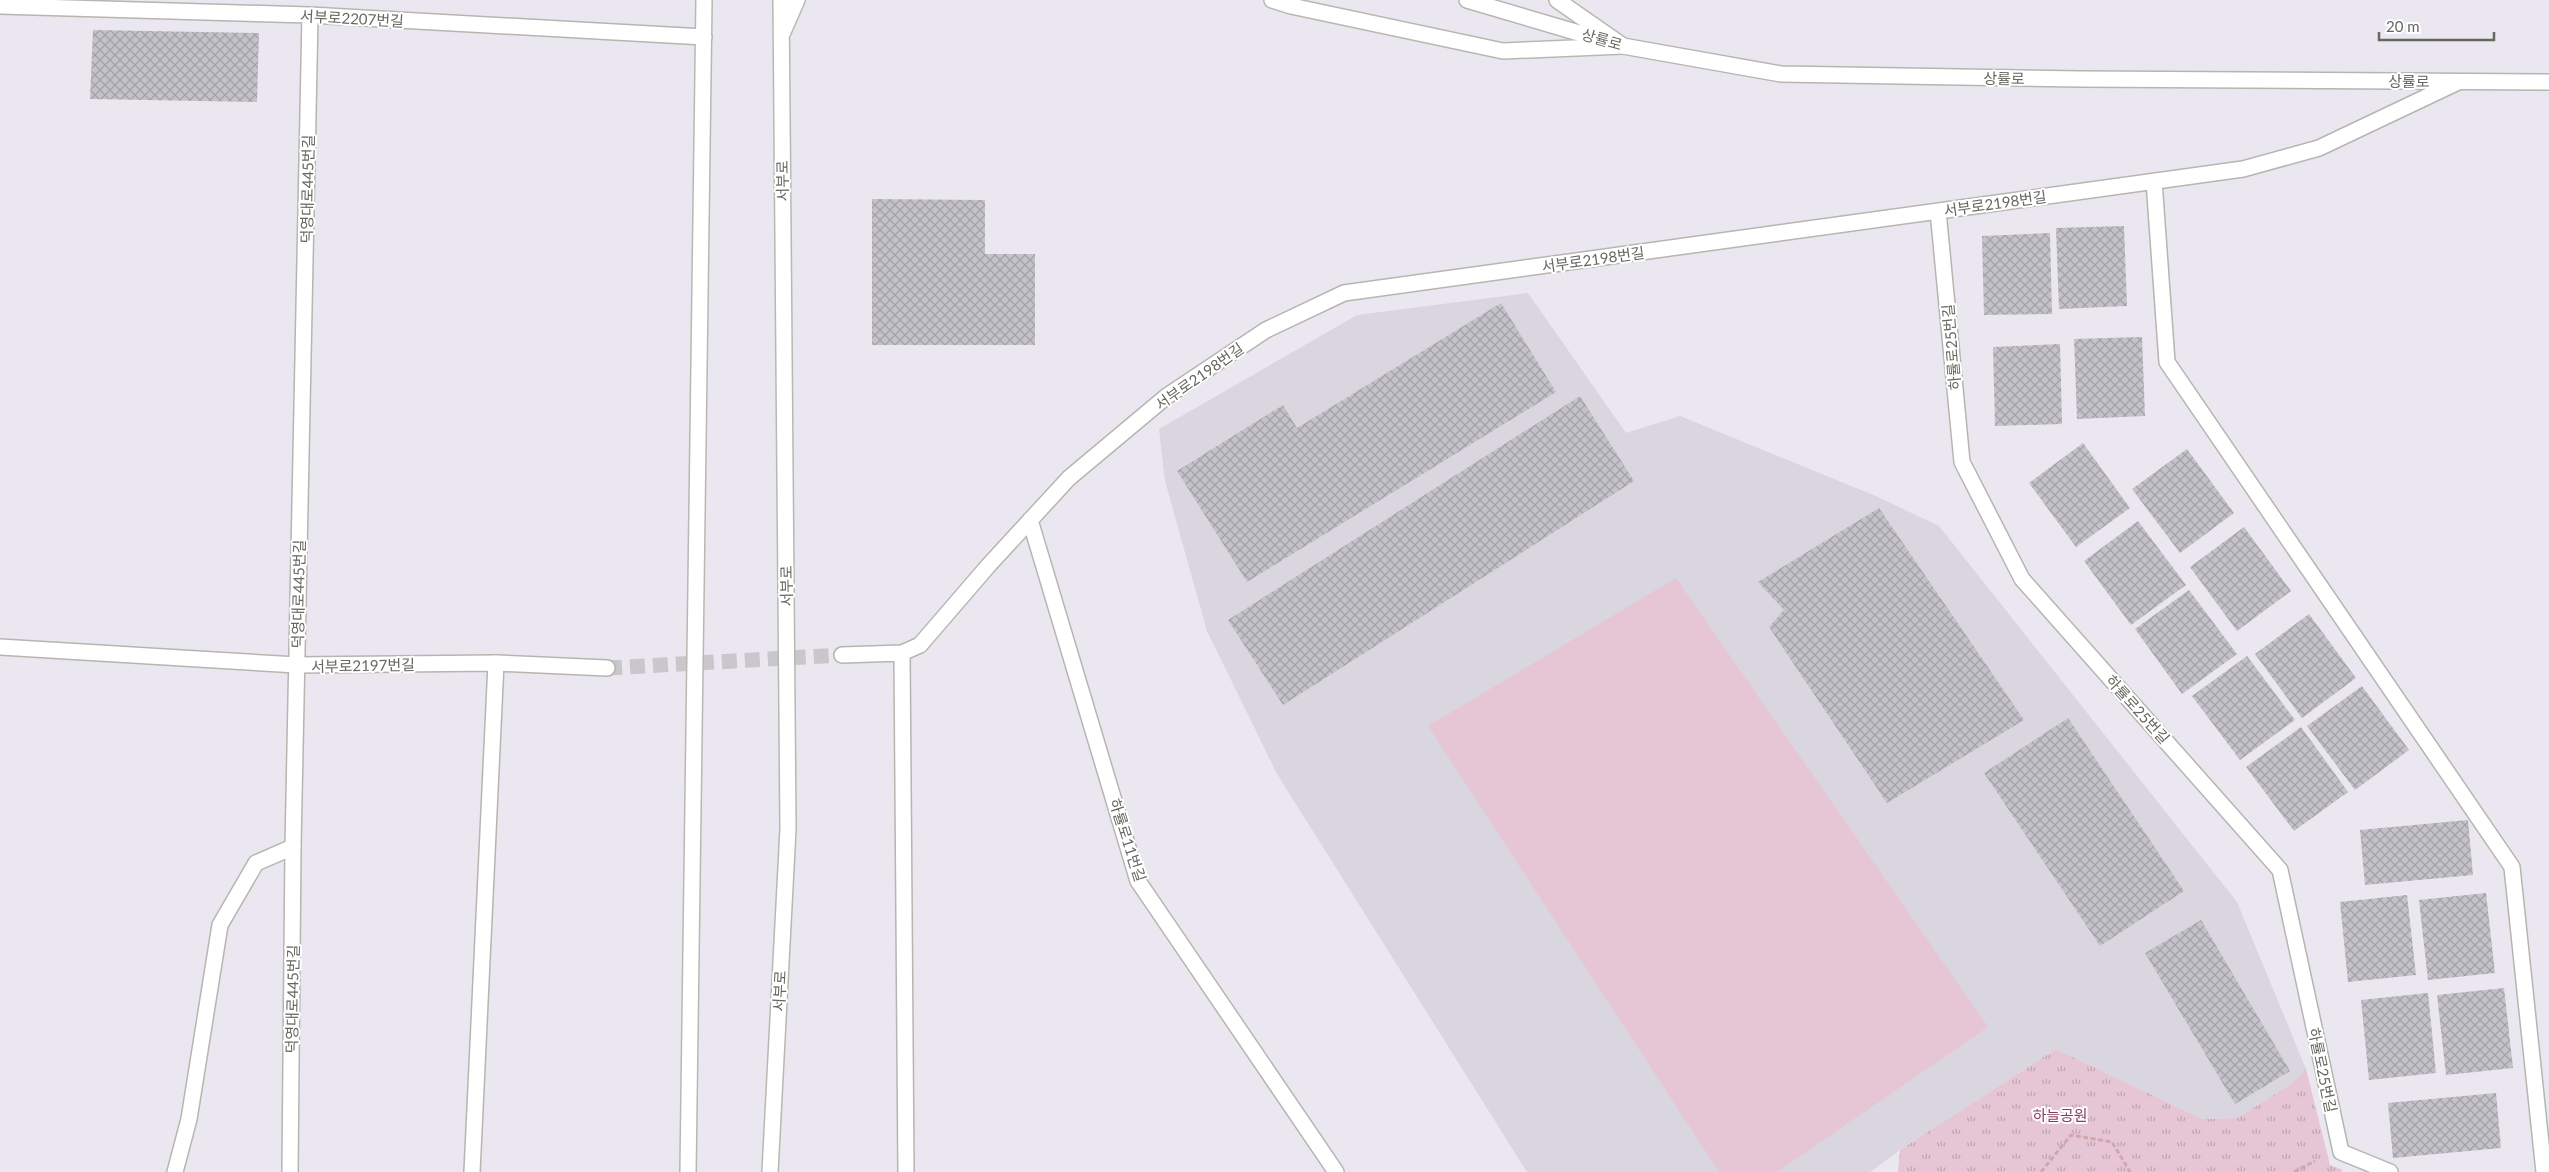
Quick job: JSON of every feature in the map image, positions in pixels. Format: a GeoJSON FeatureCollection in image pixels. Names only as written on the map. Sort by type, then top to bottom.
{"type":"FeatureCollection","features":[{"type":"Feature","properties":{"kind":"street"},"geometry":{"type":"LineString","coordinates":[[688,1172],[704,0]]}},
{"type":"Feature","properties":{"kind":"street","name":"서부로"},"geometry":{"type":"LineString","coordinates":[[770,1172],[788,829],[781,0]]}},
{"type":"Feature","properties":{"kind":"street"},"geometry":{"type":"LineString","coordinates":[[781,38],[797,0]]}},
{"type":"Feature","properties":{"kind":"street"},"geometry":{"type":"LineString","coordinates":[[1272,0],[1291,6],[1503,51],[1623,46]]}},
{"type":"Feature","properties":{"kind":"street","name":"상률로"},"geometry":{"type":"LineString","coordinates":[[1467,0],[1623,46],[1781,74],[2081,79],[2549,82]]}},
{"type":"Feature","properties":{"kind":"street"},"geometry":{"type":"LineString","coordinates":[[1557,0],[1623,46]]}},
{"type":"Feature","properties":{"kind":"street","name":"서부로2207번길"},"geometry":{"type":"LineString","coordinates":[[0,6],[310,15],[704,37]]}},
{"type":"Feature","properties":{"kind":"street","name":"덕영대로445번길"},"geometry":{"type":"LineString","coordinates":[[290,1172],[296,665],[310,15]]}},
{"type":"Feature","properties":{"kind":"street","name":"서부로2198번길"},"geometry":{"type":"LineString","coordinates":[[842,655],[902,653],[920,645],[1069,478],[1167,396],[1266,330],[1344,292],[2242,169],[2319,148],[2458,82]]}},
{"type":"Feature","properties":{"kind":"street"},"geometry":{"type":"LineString","coordinates":[[2154,181],[2167,362],[2512,868],[2544,1172]]}},
{"type":"Feature","properties":{"kind":"street","name":"하률로25번길"},"geometry":{"type":"LineString","coordinates":[[1938,211],[1962,462],[2022,579],[2280,870],[2341,1152],[2390,1172]]}},
{"type":"Feature","properties":{"kind":"street","name":"하률로11번길"},"geometry":{"type":"LineString","coordinates":[[1030,520],[1138,881],[1336,1172]]}},
{"type":"Feature","properties":{"kind":"street","name":"서부로2197번길"},"geometry":{"type":"LineString","coordinates":[[0,647],[296,665],[496,664],[607,668]]}},
{"type":"Feature","properties":{"kind":"street"},"geometry":{"type":"LineString","coordinates":[[902,653],[906,1172]]}},
{"type":"Feature","properties":{"kind":"street"},"geometry":{"type":"LineString","coordinates":[[472,1172],[496,664]]}},
{"type":"Feature","properties":{"kind":"street"},"geometry":{"type":"LineString","coordinates":[[175,1172],[189,1119],[220,925],[256,863],[293,847]]}},
{"type":"Feature","properties":{"kind":"path"},"geometry":{"type":"LineString","coordinates":[[2041,1172],[2071,1135],[2112,1142],[2130,1172]]}},
{"type":"Feature","properties":{"kind":"shaded area"},"geometry":{"type":"Polygon","coordinates":[[[1528,293],[1626,433],[1680,416],[1878,497],[1939,526],[2237,902],[2306,1069],[2294,1083],[2237,1118],[2202,1119],[2056,1049],[1900,1150],[1870,1172],[1527,1172],[1277,774],[1207,631],[1165,481],[1159,429],[1357,315],[1528,293]]]}},
{"type":"Feature","properties":{"kind":"green space"},"geometry":{"type":"Polygon","coordinates":[[[1676,578],[1988,1027],[1777,1172],[1719,1172],[1428,726],[1676,578]]]}},
{"type":"Feature","properties":{"kind":"green space","name":"하늘공원"},"geometry":{"type":"Polygon","coordinates":[[[2056,1049],[2202,1119],[2237,1118],[2293,1083],[2306,1069],[2330,1165],[2343,1170],[2341,1172],[1898,1172],[1900,1150],[2056,1049]]]}},
{"type":"Feature","properties":{"kind":"building"},"geometry":{"type":"Polygon","coordinates":[[[93,30],[259,33],[257,102],[90,99],[93,30]]]}},
{"type":"Feature","properties":{"kind":"building"},"geometry":{"type":"Polygon","coordinates":[[[872,199],[985,200],[985,254],[1035,254],[1035,345],[872,345],[872,199]]]}},
{"type":"Feature","properties":{"kind":"building"},"geometry":{"type":"Polygon","coordinates":[[[2124,226],[2127,306],[2059,309],[2056,228],[2124,226]]]}},
{"type":"Feature","properties":{"kind":"building"},"geometry":{"type":"Polygon","coordinates":[[[2050,233],[2052,314],[1984,315],[1982,236],[2050,233]]]}},
{"type":"Feature","properties":{"kind":"building"},"geometry":{"type":"Polygon","coordinates":[[[1501,303],[1556,392],[1247,582],[1177,471],[1283,405],[1297,428],[1501,303]]]}},
{"type":"Feature","properties":{"kind":"building"},"geometry":{"type":"Polygon","coordinates":[[[2142,337],[2145,416],[2077,419],[2074,339],[2142,337]]]}},
{"type":"Feature","properties":{"kind":"building"},"geometry":{"type":"Polygon","coordinates":[[[2060,344],[2062,424],[1995,426],[1993,347],[2060,344]]]}},
{"type":"Feature","properties":{"kind":"building"},"geometry":{"type":"Polygon","coordinates":[[[1580,396],[1634,481],[1283,705],[1228,620],[1580,396]]]}},
{"type":"Feature","properties":{"kind":"building"},"geometry":{"type":"Polygon","coordinates":[[[2083,443],[2130,508],[2076,547],[2029,483],[2083,443]]]}},
{"type":"Feature","properties":{"kind":"building"},"geometry":{"type":"Polygon","coordinates":[[[2187,449],[2234,513],[2180,553],[2132,489],[2187,449]]]}},
{"type":"Feature","properties":{"kind":"building"},"geometry":{"type":"Polygon","coordinates":[[[1879,508],[2024,720],[1887,803],[1769,627],[1784,610],[1758,582],[1879,508]]]}},
{"type":"Feature","properties":{"kind":"building"},"geometry":{"type":"Polygon","coordinates":[[[2138,521],[2186,585],[2131,625],[2084,561],[2138,521]]]}},
{"type":"Feature","properties":{"kind":"building"},"geometry":{"type":"Polygon","coordinates":[[[2244,527],[2291,591],[2237,631],[2190,567],[2244,527]]]}},
{"type":"Feature","properties":{"kind":"building"},"geometry":{"type":"Polygon","coordinates":[[[2189,590],[2237,654],[2182,694],[2135,629],[2189,590]]]}},
{"type":"Feature","properties":{"kind":"building"},"geometry":{"type":"Polygon","coordinates":[[[2309,614],[2356,678],[2302,718],[2255,654],[2309,614]]]}},
{"type":"Feature","properties":{"kind":"building"},"geometry":{"type":"Polygon","coordinates":[[[2247,656],[2295,720],[2240,760],[2192,696],[2247,656]]]}},
{"type":"Feature","properties":{"kind":"building"},"geometry":{"type":"Polygon","coordinates":[[[2362,686],[2409,750],[2355,790],[2307,726],[2362,686]]]}},
{"type":"Feature","properties":{"kind":"building"},"geometry":{"type":"Polygon","coordinates":[[[2068,718],[2184,891],[2100,946],[1984,773],[2068,718]]]}},
{"type":"Feature","properties":{"kind":"building"},"geometry":{"type":"Polygon","coordinates":[[[2301,727],[2348,792],[2294,831],[2246,767],[2301,727]]]}},
{"type":"Feature","properties":{"kind":"building"},"geometry":{"type":"Polygon","coordinates":[[[2468,820],[2473,875],[2365,885],[2360,830],[2468,820]]]}},
{"type":"Feature","properties":{"kind":"building"},"geometry":{"type":"Polygon","coordinates":[[[2486,893],[2495,973],[2428,980],[2419,900],[2486,893]]]}},
{"type":"Feature","properties":{"kind":"building"},"geometry":{"type":"Polygon","coordinates":[[[2407,895],[2416,975],[2348,982],[2340,902],[2407,895]]]}},
{"type":"Feature","properties":{"kind":"building"},"geometry":{"type":"Polygon","coordinates":[[[2201,920],[2290,1071],[2235,1104],[2145,953],[2201,920]]]}},
{"type":"Feature","properties":{"kind":"building"},"geometry":{"type":"Polygon","coordinates":[[[2504,988],[2513,1068],[2446,1075],[2437,995],[2504,988]]]}},
{"type":"Feature","properties":{"kind":"building"},"geometry":{"type":"Polygon","coordinates":[[[2428,993],[2436,1073],[2369,1080],[2361,1000],[2428,993]]]}},
{"type":"Feature","properties":{"kind":"building"},"geometry":{"type":"Polygon","coordinates":[[[2496,1093],[2501,1148],[2393,1158],[2388,1103],[2496,1093]]]}},
{"type":"Feature","properties":{"kind":"tunnel"},"geometry":{"type":"LineString","coordinates":[[607,668],[842,655]]}}]}
